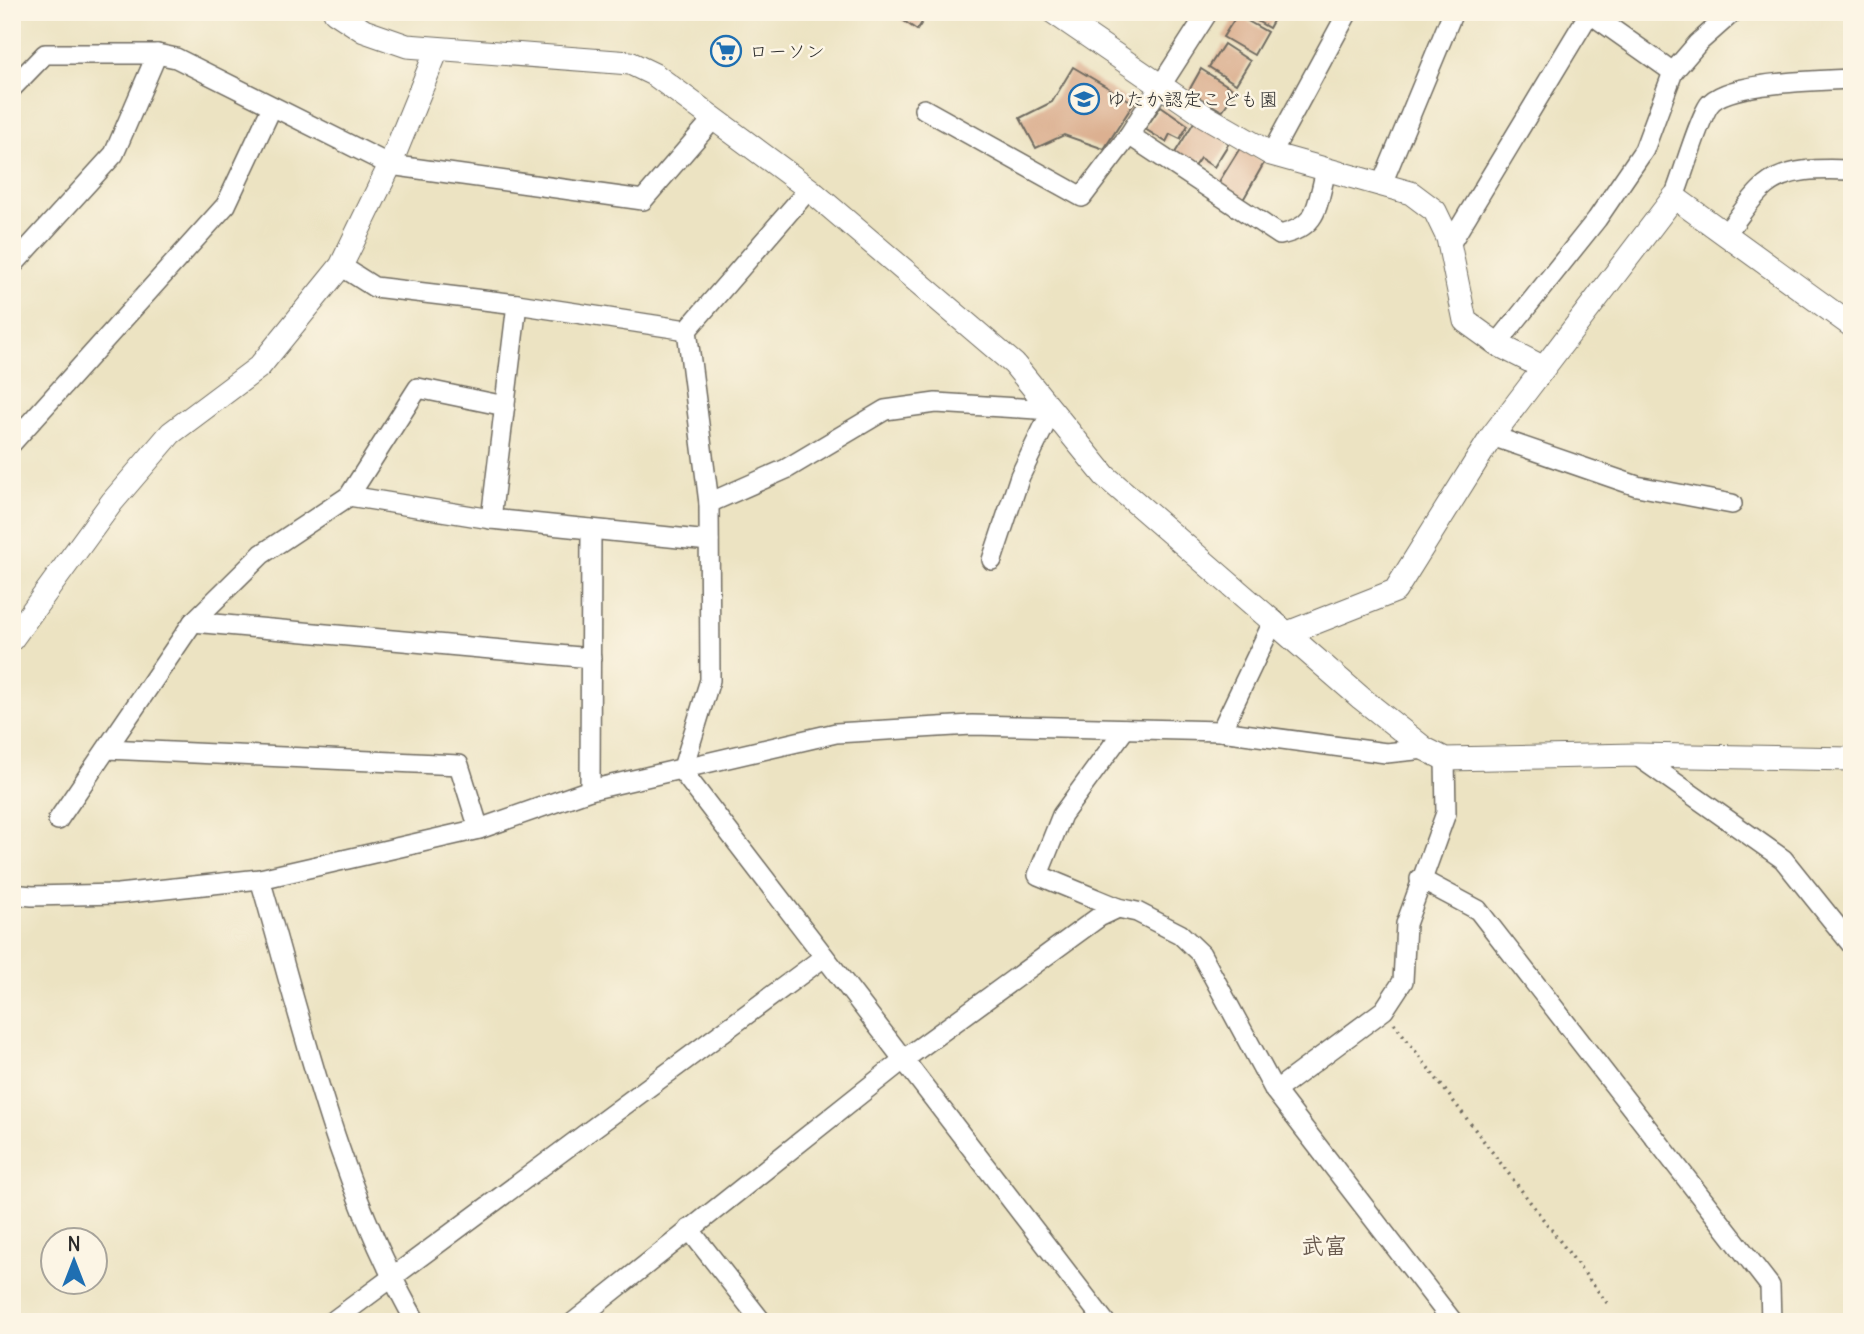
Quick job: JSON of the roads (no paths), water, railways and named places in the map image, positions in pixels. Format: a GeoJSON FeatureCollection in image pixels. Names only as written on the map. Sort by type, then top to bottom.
{"type":"FeatureCollection","features":[{"type":"Feature","properties":{"kind":"street"},"geometry":{"type":"LineString","coordinates":[[335,12],[364,31],[407,46],[630,63],[655,75],[809,189],[1014,364],[1105,476],[1361,698],[1435,754],[1446,813],[1420,878],[1406,924],[1403,981],[1384,1010],[1275,1091]]}},
{"type":"Feature","properties":{"kind":"street"},"geometry":{"type":"LineString","coordinates":[[1053,12],[1205,116],[1271,154],[1411,193],[1435,211],[1450,244],[1465,321],[1497,344],[1542,367]]}},
{"type":"Feature","properties":{"kind":"street"},"geometry":{"type":"LineString","coordinates":[[923,109],[1082,197],[1129,135],[1208,12]]}},
{"type":"Feature","properties":{"kind":"street"},"geometry":{"type":"LineString","coordinates":[[1271,154],[1348,12]]}},
{"type":"Feature","properties":{"kind":"street"},"geometry":{"type":"LineString","coordinates":[[1381,186],[1453,12]]}},
{"type":"Feature","properties":{"kind":"street"},"geometry":{"type":"LineString","coordinates":[[1450,244],[1589,12],[1673,72]]}},
{"type":"Feature","properties":{"kind":"street"},"geometry":{"type":"LineString","coordinates":[[1497,344],[1597,219],[1644,150],[1673,72],[1698,43],[1733,12]]}},
{"type":"Feature","properties":{"kind":"street"},"geometry":{"type":"LineString","coordinates":[[12,639],[112,502],[171,433],[259,367],[341,266],[390,165],[437,50]]}},
{"type":"Feature","properties":{"kind":"street"},"geometry":{"type":"LineString","coordinates":[[12,88],[45,54],[157,54],[176,58],[390,165],[643,200],[714,118]]}},
{"type":"Feature","properties":{"kind":"street"},"geometry":{"type":"LineString","coordinates":[[12,266],[114,154],[157,54]]}},
{"type":"Feature","properties":{"kind":"street"},"geometry":{"type":"LineString","coordinates":[[1220,731],[1281,627],[1395,591],[1492,436],[1674,197],[1709,104],[1724,94],[1756,87],[1852,79]]}},
{"type":"Feature","properties":{"kind":"street"},"geometry":{"type":"LineString","coordinates":[[12,443],[226,205],[272,107]]}},
{"type":"Feature","properties":{"kind":"street"},"geometry":{"type":"LineString","coordinates":[[1129,135],[1280,235],[1301,230],[1312,219],[1326,171]]}},
{"type":"Feature","properties":{"kind":"street"},"geometry":{"type":"LineString","coordinates":[[1726,233],[1766,185],[1789,174],[1825,169],[1852,170]]}},
{"type":"Feature","properties":{"kind":"street"},"geometry":{"type":"LineString","coordinates":[[682,771],[710,680],[709,503],[687,330],[809,189]]}},
{"type":"Feature","properties":{"kind":"street"},"geometry":{"type":"LineString","coordinates":[[1674,197],[1852,326]]}},
{"type":"Feature","properties":{"kind":"street"},"geometry":{"type":"LineString","coordinates":[[341,266],[374,287],[517,304],[687,330]]}},
{"type":"Feature","properties":{"kind":"street"},"geometry":{"type":"LineString","coordinates":[[491,519],[517,304]]}},
{"type":"Feature","properties":{"kind":"street"},"geometry":{"type":"LineString","coordinates":[[58,820],[193,622],[262,554],[349,496],[418,388],[505,406]]}},
{"type":"Feature","properties":{"kind":"street"},"geometry":{"type":"LineString","coordinates":[[709,503],[786,469],[885,410],[936,404],[1052,410]]}},
{"type":"Feature","properties":{"kind":"street"},"geometry":{"type":"LineString","coordinates":[[992,560],[1020,476],[1052,410]]}},
{"type":"Feature","properties":{"kind":"street"},"geometry":{"type":"LineString","coordinates":[[1492,436],[1637,486],[1732,504]]}},
{"type":"Feature","properties":{"kind":"street"},"geometry":{"type":"LineString","coordinates":[[349,496],[491,519],[709,541]]}},
{"type":"Feature","properties":{"kind":"street"},"geometry":{"type":"LineString","coordinates":[[590,790],[591,529]]}},
{"type":"Feature","properties":{"kind":"street"},"geometry":{"type":"LineString","coordinates":[[193,622],[591,658]]}},
{"type":"Feature","properties":{"kind":"street"},"geometry":{"type":"LineString","coordinates":[[12,894],[118,894],[260,878],[478,829],[590,790],[682,771],[836,733],[972,725],[1220,731],[1386,753],[1852,759]]}},
{"type":"Feature","properties":{"kind":"street"},"geometry":{"type":"LineString","coordinates":[[1125,729],[1062,815],[1038,875],[1118,908],[1138,912],[1180,934],[1200,954],[1275,1091],[1453,1322]]}},
{"type":"Feature","properties":{"kind":"street"},"geometry":{"type":"LineString","coordinates":[[107,749],[459,765],[478,829]]}},
{"type":"Feature","properties":{"kind":"street"},"geometry":{"type":"LineString","coordinates":[[1636,755],[1783,859],[1852,945]]}},
{"type":"Feature","properties":{"kind":"street"},"geometry":{"type":"LineString","coordinates":[[682,771],[1105,1322]]}},
{"type":"Feature","properties":{"kind":"street"},"geometry":{"type":"LineString","coordinates":[[260,878],[346,1170],[392,1279],[416,1322]]}},
{"type":"Feature","properties":{"kind":"street"},"geometry":{"type":"LineString","coordinates":[[1420,878],[1478,910],[1770,1286],[1771,1322]]}},
{"type":"Feature","properties":{"kind":"street"},"geometry":{"type":"LineString","coordinates":[[574,1322],[903,1060],[1099,917],[1118,908]]}},
{"type":"Feature","properties":{"kind":"street"},"geometry":{"type":"LineString","coordinates":[[332,1322],[824,957]]}},
{"type":"Feature","properties":{"kind":"street"},"geometry":{"type":"LineString","coordinates":[[689,1230],[762,1322]]}},
{"type":"Feature","properties":{"kind":"place","name":"ローソン"},"geometry":{"type":"Point","coordinates":[726,51]}},
{"type":"Feature","properties":{"kind":"place","name":"ゆたか認定こども園"},"geometry":{"type":"Point","coordinates":[1084,99]}},
{"type":"Feature","properties":{"kind":"district","name":"武富"},"geometry":{"type":"Point","coordinates":[1324,1246]}}]}
